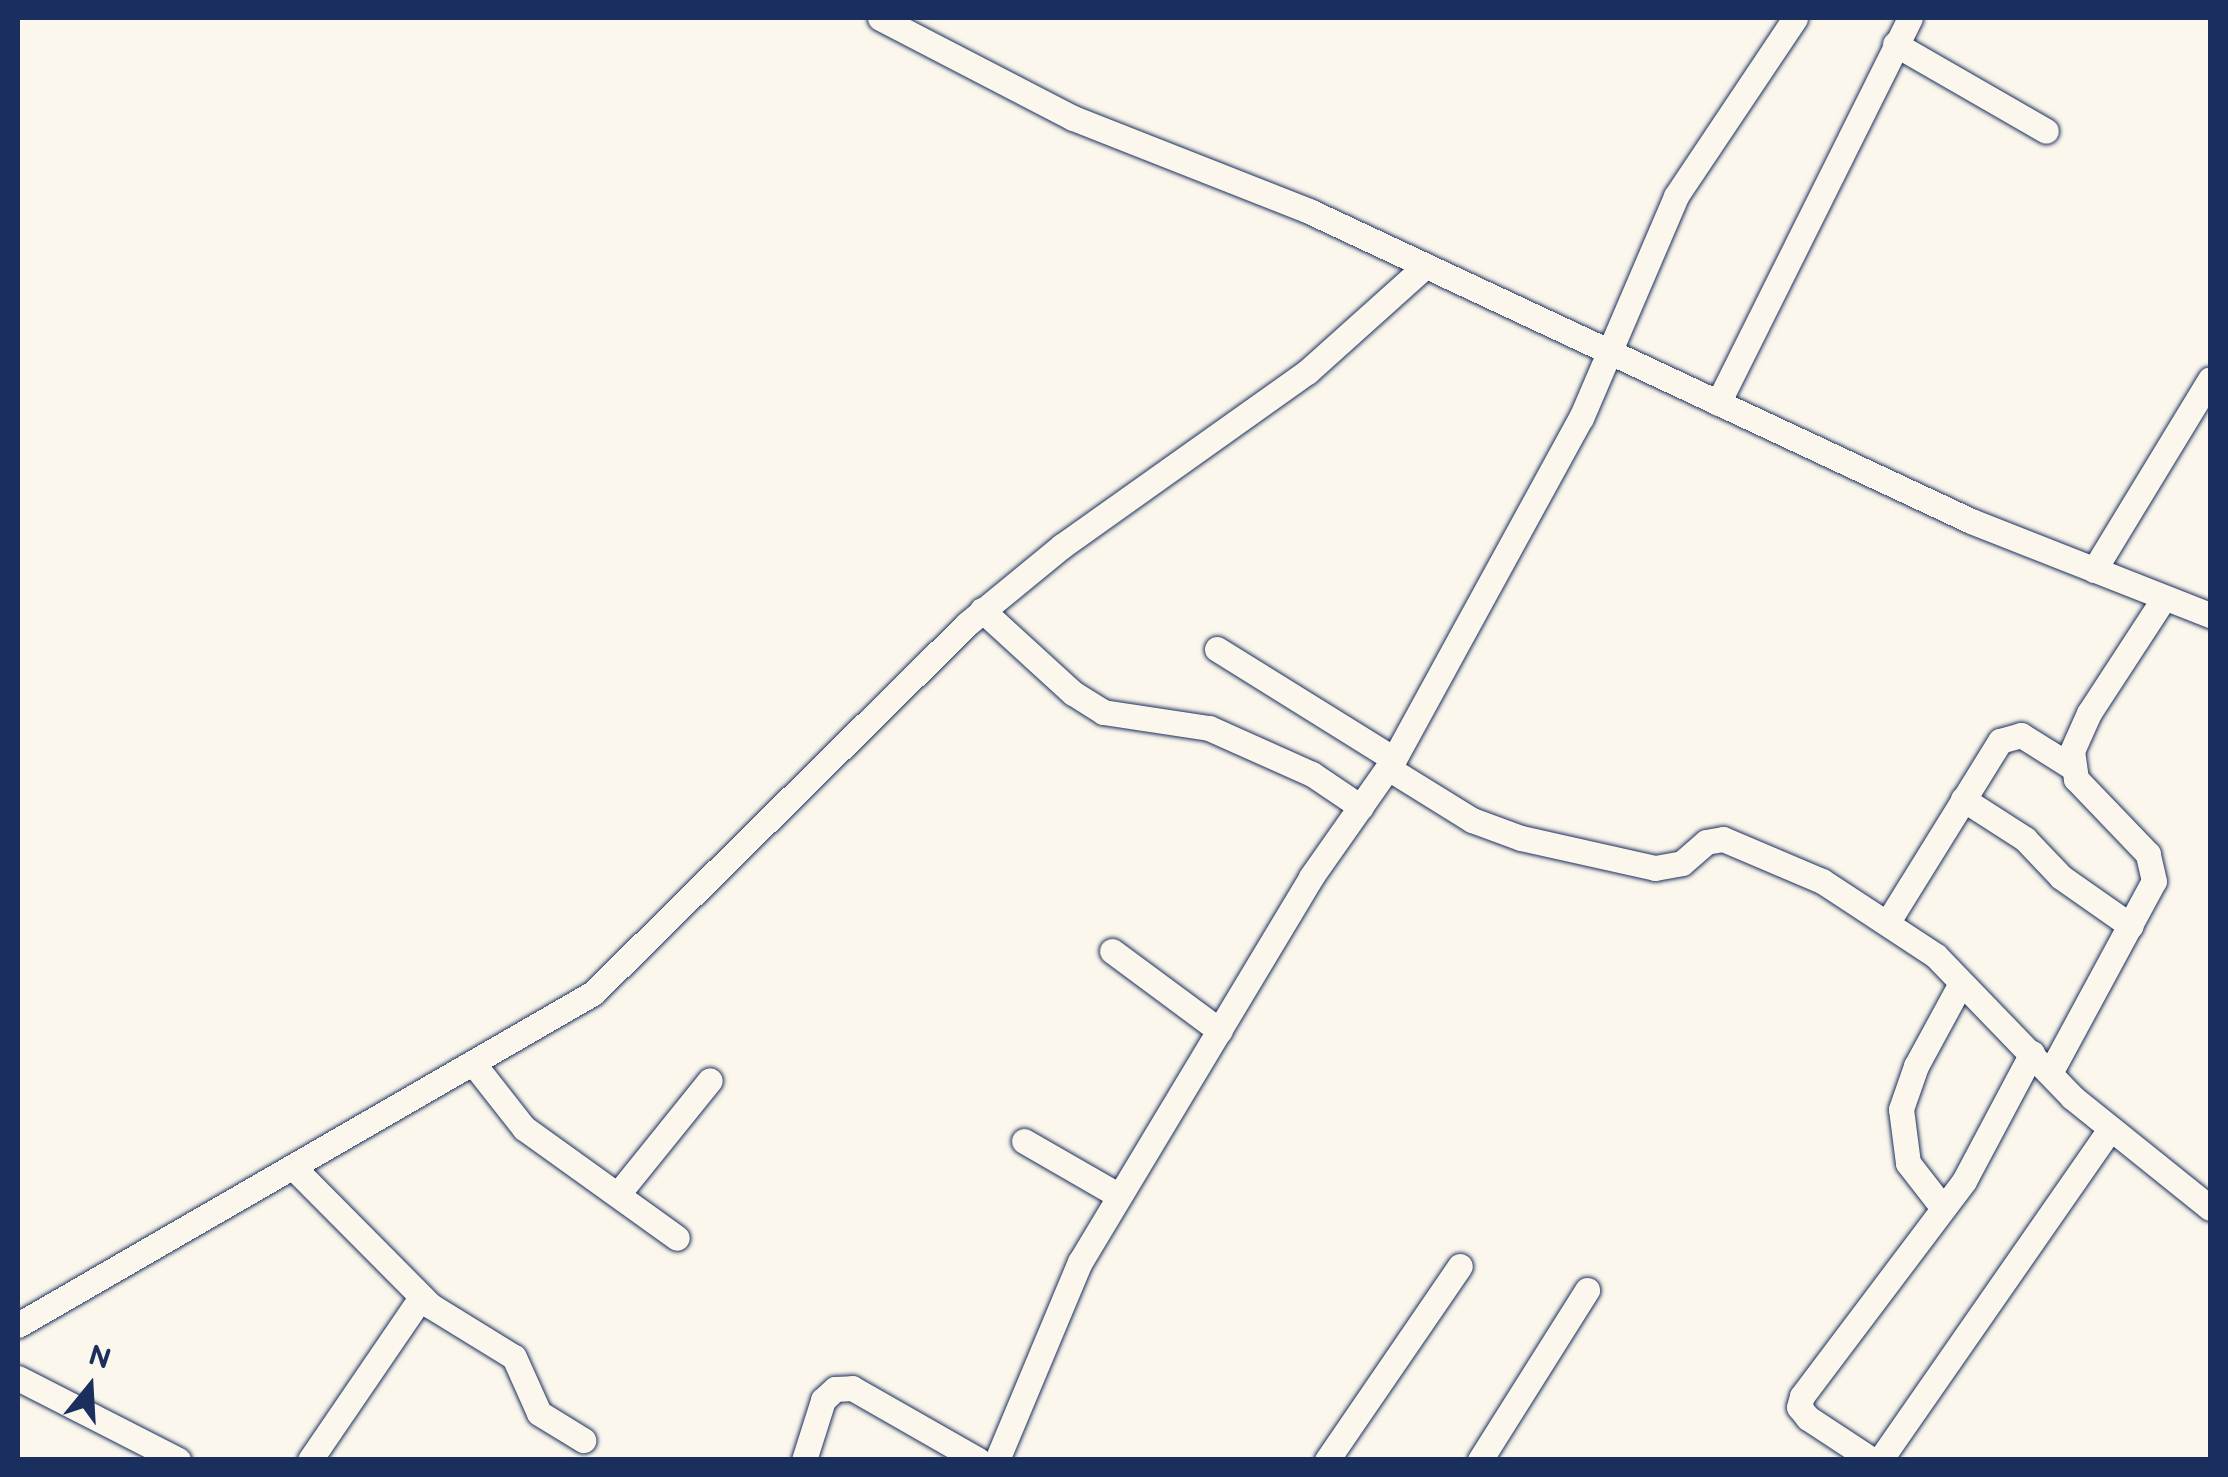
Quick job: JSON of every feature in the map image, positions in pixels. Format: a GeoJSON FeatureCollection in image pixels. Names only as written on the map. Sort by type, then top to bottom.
{"type":"FeatureCollection","features":[{"type":"Feature","properties":{"kind":"street"},"geometry":{"type":"LineString","coordinates":[[880,18],[1073,118],[1309,211],[1971,521],[2210,616]]}},
{"type":"Feature","properties":{"kind":"street"},"geometry":{"type":"LineString","coordinates":[[996,1460],[1080,1262],[1220,1031],[1391,764],[1554,472],[1699,154],[1795,18]]}},
{"type":"Feature","properties":{"kind":"street"},"geometry":{"type":"LineString","coordinates":[[1718,403],[1910,18]]}},
{"type":"Feature","properties":{"kind":"street"},"geometry":{"type":"LineString","coordinates":[[1895,44],[2046,131]]}},
{"type":"Feature","properties":{"kind":"street"},"geometry":{"type":"LineString","coordinates":[[18,1325],[593,993],[982,610],[1306,372],[1425,266]]}},
{"type":"Feature","properties":{"kind":"street"},"geometry":{"type":"LineString","coordinates":[[2094,570],[2210,379]]}},
{"type":"Feature","properties":{"kind":"street"},"geometry":{"type":"LineString","coordinates":[[2050,1073],[2150,894],[2154,867],[2076,779],[2072,766],[2088,713],[2164,598]]}},
{"type":"Feature","properties":{"kind":"street"},"geometry":{"type":"LineString","coordinates":[[982,610],[1072,694],[1103,712],[1209,728],[1312,774],[1361,807]]}},
{"type":"Feature","properties":{"kind":"street"},"geometry":{"type":"LineString","coordinates":[[1217,649],[1494,830],[1654,868],[1682,863],[1706,842],[1723,839],[1766,854],[1888,920],[1961,982],[2109,1130],[2210,1208]]}},
{"type":"Feature","properties":{"kind":"street"},"geometry":{"type":"LineString","coordinates":[[1888,920],[1993,748],[2011,735],[2072,766]]}},
{"type":"Feature","properties":{"kind":"street"},"geometry":{"type":"LineString","coordinates":[[1963,799],[2025,839],[2061,877],[2131,926]]}},
{"type":"Feature","properties":{"kind":"street"},"geometry":{"type":"LineString","coordinates":[[1112,951],[1220,1031]]}},
{"type":"Feature","properties":{"kind":"street"},"geometry":{"type":"LineString","coordinates":[[1943,1208],[1908,1163],[1901,1110],[1961,982]]}},
{"type":"Feature","properties":{"kind":"street"},"geometry":{"type":"LineString","coordinates":[[1872,1460],[1808,1418],[1800,1407],[1802,1396],[1943,1208],[2032,1053]]}},
{"type":"Feature","properties":{"kind":"street"},"geometry":{"type":"LineString","coordinates":[[473,1064],[524,1128],[677,1238]]}},
{"type":"Feature","properties":{"kind":"street"},"geometry":{"type":"LineString","coordinates":[[618,1194],[710,1080]]}},
{"type":"Feature","properties":{"kind":"street"},"geometry":{"type":"LineString","coordinates":[[1880,1460],[2109,1130]]}},
{"type":"Feature","properties":{"kind":"street"},"geometry":{"type":"LineString","coordinates":[[1024,1141],[1118,1195]]}},
{"type":"Feature","properties":{"kind":"street"},"geometry":{"type":"LineString","coordinates":[[293,1167],[421,1296],[514,1357],[539,1413],[582,1440]]}},
{"type":"Feature","properties":{"kind":"street"},"geometry":{"type":"LineString","coordinates":[[1327,1460],[1460,1266]]}},
{"type":"Feature","properties":{"kind":"street"},"geometry":{"type":"LineString","coordinates":[[1480,1460],[1587,1290]]}},
{"type":"Feature","properties":{"kind":"street"},"geometry":{"type":"LineString","coordinates":[[310,1460],[421,1296]]}},
{"type":"Feature","properties":{"kind":"street"},"geometry":{"type":"LineString","coordinates":[[18,1378],[178,1460]]}},
{"type":"Feature","properties":{"kind":"street"},"geometry":{"type":"LineString","coordinates":[[804,1460],[824,1400],[835,1389],[852,1388],[978,1460]]}}]}
